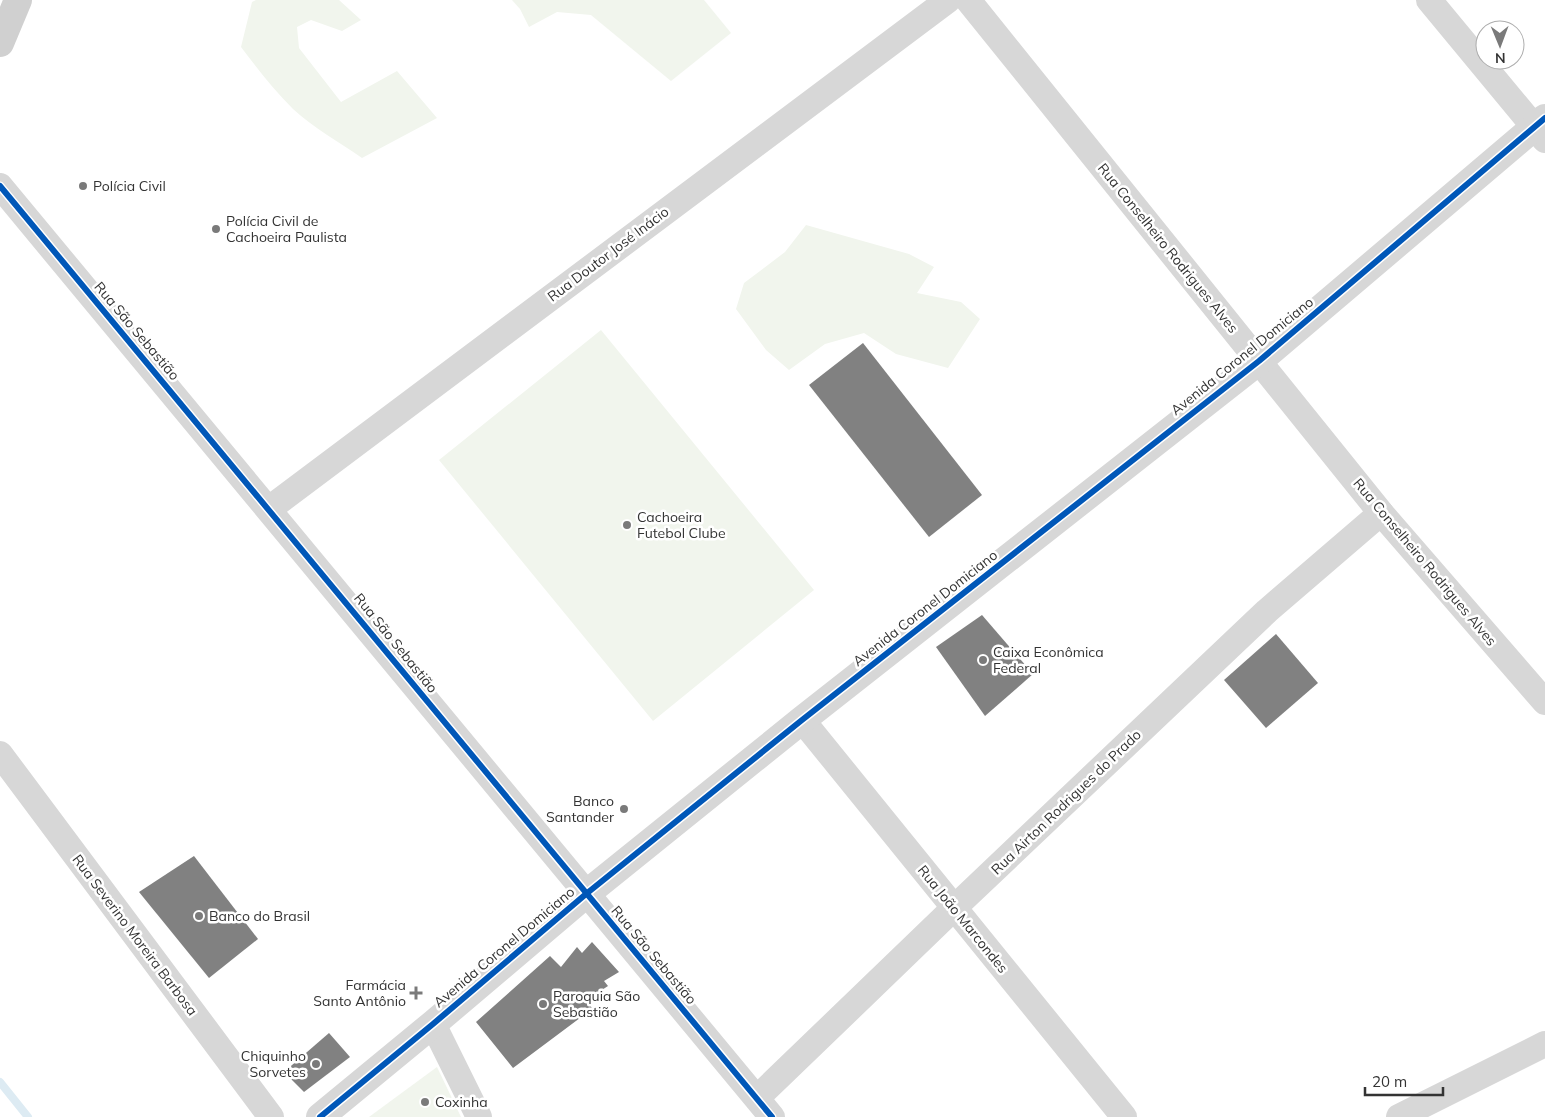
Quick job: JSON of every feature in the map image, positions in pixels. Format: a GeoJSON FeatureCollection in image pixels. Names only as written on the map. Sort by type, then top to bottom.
{"type":"FeatureCollection","features":[{"type":"Feature","properties":{"kind":"main road"},"geometry":{"type":"LineString","coordinates":[[0,43],[18,0]]}},
{"type":"Feature","properties":{"kind":"street","name":"Rua Doutor José Inácio"},"geometry":{"type":"LineString","coordinates":[[269,509],[948,0]]}},
{"type":"Feature","properties":{"kind":"street","name":"Rua Conselheiro Rodrigues Alves"},"geometry":{"type":"LineString","coordinates":[[968,0],[1381,513],[1545,702]]}},
{"type":"Feature","properties":{"kind":"street"},"geometry":{"type":"LineString","coordinates":[[1429,0],[1541,128]]}},
{"type":"Feature","properties":{"kind":"street","name":"Avenida Coronel Domiciano"},"geometry":{"type":"LineString","coordinates":[[320,1117],[586,894],[802,720],[1259,361],[1541,128]]}},
{"type":"Feature","properties":{"kind":"street","name":"Rua São Sebastião"},"geometry":{"type":"LineString","coordinates":[[0,186],[765,1108]]}},
{"type":"Feature","properties":{"kind":"street","name":"Rua Airton Rodrigues do Prado"},"geometry":{"type":"LineString","coordinates":[[765,1108],[954,908],[1267,610],[1381,513]]}},
{"type":"Feature","properties":{"kind":"street","name":"Rua João Marcondes"},"geometry":{"type":"LineString","coordinates":[[802,720],[1124,1117]]}},
{"type":"Feature","properties":{"kind":"street","name":"Rua Severino Moreira Barbosa"},"geometry":{"type":"LineString","coordinates":[[0,754],[271,1117]]}},
{"type":"Feature","properties":{"kind":"street"},"geometry":{"type":"LineString","coordinates":[[433,1024],[479,1117]]}},
{"type":"Feature","properties":{"kind":"street"},"geometry":{"type":"LineString","coordinates":[[1399,1117],[1545,1044]]}},
{"type":"Feature","properties":{"kind":"shaded area"},"geometry":{"type":"Polygon","coordinates":[[[256,0],[339,0],[361,20],[342,31],[311,20],[297,27],[299,48],[341,102],[397,71],[437,118],[362,158],[318,129],[293,109],[272,87],[241,47],[252,2],[256,0]]]}},
{"type":"Feature","properties":{"kind":"shaded area"},"geometry":{"type":"Polygon","coordinates":[[[512,0],[704,0],[731,33],[671,81],[591,15],[557,12],[529,27],[520,9],[512,0]]]}},
{"type":"Feature","properties":{"kind":"shaded area"},"geometry":{"type":"Polygon","coordinates":[[[806,225],[909,254],[934,267],[917,293],[961,302],[980,319],[948,368],[896,354],[864,333],[825,344],[789,370],[766,350],[736,309],[744,283],[785,252],[806,225]]]}},
{"type":"Feature","properties":{"kind":"shaded area","name":"Cachoeira Futebol Clube"},"geometry":{"type":"Polygon","coordinates":[[[601,330],[814,590],[653,721],[439,460],[601,330]]]}},
{"type":"Feature","properties":{"kind":"shaded area"},"geometry":{"type":"Polygon","coordinates":[[[437,1067],[461,1117],[369,1117],[437,1067]]]}},
{"type":"Feature","properties":{"kind":"building"},"geometry":{"type":"Polygon","coordinates":[[[863,343],[982,495],[929,537],[809,385],[863,343]]]}},
{"type":"Feature","properties":{"kind":"building","name":"Caixa Econômica Federal"},"geometry":{"type":"Polygon","coordinates":[[[982,615],[1033,674],[985,716],[936,647],[982,615]]]}},
{"type":"Feature","properties":{"kind":"building"},"geometry":{"type":"Polygon","coordinates":[[[1276,634],[1318,683],[1266,728],[1224,680],[1276,634]]]}},
{"type":"Feature","properties":{"kind":"building","name":"Banco do Brasil"},"geometry":{"type":"Polygon","coordinates":[[[194,856],[258,939],[209,978],[139,892],[194,856]]]}},
{"type":"Feature","properties":{"kind":"building","name":"Paroquia São Sebastião"},"geometry":{"type":"Polygon","coordinates":[[[592,942],[619,972],[604,981],[608,986],[588,999],[592,1009],[513,1068],[476,1022],[550,956],[561,967],[577,947],[582,953],[592,942]]]}},
{"type":"Feature","properties":{"kind":"building","name":"Chiquinho Sorvetes"},"geometry":{"type":"Polygon","coordinates":[[[329,1033],[350,1057],[304,1092],[284,1072],[329,1033]]]}},
{"type":"Feature","properties":{"kind":"waterway"},"geometry":{"type":"LineString","coordinates":[[0,1082],[28,1117]]}},
{"type":"Feature","properties":{"kind":"cycle path"},"geometry":{"type":"LineString","coordinates":[[320,1117],[586,894],[802,720],[1259,361],[1545,118]]}},
{"type":"Feature","properties":{"kind":"cycle path"},"geometry":{"type":"LineString","coordinates":[[0,186],[772,1117]]}},
{"type":"Feature","properties":{"kind":"place","name":"Polícia Civil"},"geometry":{"type":"Point","coordinates":[83,186]}},
{"type":"Feature","properties":{"kind":"place","name":"Polícia Civil de Cachoeira Paulista"},"geometry":{"type":"Point","coordinates":[216,229]}},
{"type":"Feature","properties":{"kind":"place","name":"Cachoeira Futebol Clube"},"geometry":{"type":"Point","coordinates":[627,525]}},
{"type":"Feature","properties":{"kind":"place","name":"Caixa Econômica Federal"},"geometry":{"type":"Point","coordinates":[983,660]}},
{"type":"Feature","properties":{"kind":"place","name":"Banco Santander"},"geometry":{"type":"Point","coordinates":[624,809]}},
{"type":"Feature","properties":{"kind":"place","name":"Banco do Brasil"},"geometry":{"type":"Point","coordinates":[199,916]}},
{"type":"Feature","properties":{"kind":"place","name":"Farmácia Santo Antônio"},"geometry":{"type":"Point","coordinates":[416,993]}},
{"type":"Feature","properties":{"kind":"place","name":"Paroquia São Sebastião"},"geometry":{"type":"Point","coordinates":[543,1004]}},
{"type":"Feature","properties":{"kind":"place","name":"Chiquinho Sorvetes"},"geometry":{"type":"Point","coordinates":[316,1064]}},
{"type":"Feature","properties":{"kind":"place","name":"Coxinha"},"geometry":{"type":"Point","coordinates":[425,1102]}}]}
